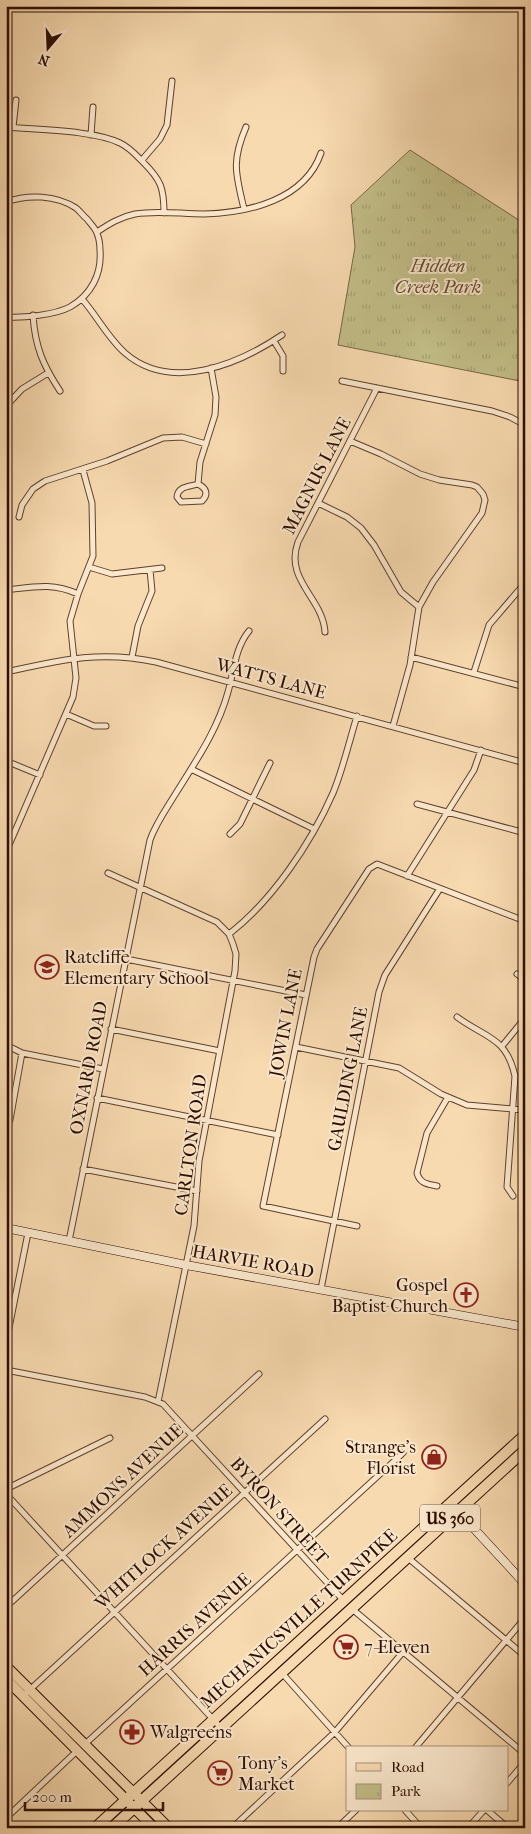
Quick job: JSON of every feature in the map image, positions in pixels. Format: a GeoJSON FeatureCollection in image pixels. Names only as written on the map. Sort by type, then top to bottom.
{"type":"FeatureCollection","features":[{"type":"Feature","properties":{"kind":"highway","name":"MECHANICSVILLE TURNPIKE"},"geometry":{"type":"LineString","coordinates":[[112,1828],[281,1673],[399,1550],[525,1435]]}},
{"type":"Feature","properties":{"kind":"highway","name":"MECHANICSVILLE TURNPIKE"},"geometry":{"type":"LineString","coordinates":[[95,1828],[274,1664],[407,1557],[525,1450]]}},
{"type":"Feature","properties":{"kind":"main road"},"geometry":{"type":"LineString","coordinates":[[6,1666],[138,1804],[169,1828]]}},
{"type":"Feature","properties":{"kind":"main road"},"geometry":{"type":"LineString","coordinates":[[6,1680],[82,1747],[96,1768],[107,1779],[130,1796]]}},
{"type":"Feature","properties":{"kind":"main road"},"geometry":{"type":"LineString","coordinates":[[138,1804],[154,1828]]}},
{"type":"Feature","properties":{"kind":"street"},"geometry":{"type":"LineString","coordinates":[[142,160],[160,139],[167,125],[172,82]]}},
{"type":"Feature","properties":{"kind":"street"},"geometry":{"type":"LineString","coordinates":[[13,127],[16,100]]}},
{"type":"Feature","properties":{"kind":"street"},"geometry":{"type":"LineString","coordinates":[[90,135],[93,107]]}},
{"type":"Feature","properties":{"kind":"street"},"geometry":{"type":"LineString","coordinates":[[6,127],[90,135],[108,138],[122,144],[142,160],[161,184],[164,196],[164,213]]}},
{"type":"Feature","properties":{"kind":"street"},"geometry":{"type":"LineString","coordinates":[[244,209],[236,174],[236,159],[246,128]]}},
{"type":"Feature","properties":{"kind":"street"},"geometry":{"type":"LineString","coordinates":[[97,232],[117,220],[135,214],[222,213],[278,199],[298,187],[310,175],[318,163],[321,153]]}},
{"type":"Feature","properties":{"kind":"street"},"geometry":{"type":"LineString","coordinates":[[6,202],[14,199],[42,197],[67,203],[78,209],[97,232],[100,245],[100,266],[95,281],[82,299],[63,310],[6,318]]}},
{"type":"Feature","properties":{"kind":"street"},"geometry":{"type":"LineString","coordinates":[[82,299],[118,347],[126,354],[142,364],[169,372],[197,371],[245,357],[282,335]]}},
{"type":"Feature","properties":{"kind":"street"},"geometry":{"type":"LineString","coordinates":[[33,315],[39,352],[48,372],[60,391]]}},
{"type":"Feature","properties":{"kind":"street"},"geometry":{"type":"LineString","coordinates":[[274,341],[282,356],[283,371]]}},
{"type":"Feature","properties":{"kind":"street"},"geometry":{"type":"LineString","coordinates":[[198,484],[200,462],[214,422],[216,405],[216,389],[211,368]]}},
{"type":"Feature","properties":{"kind":"street"},"geometry":{"type":"LineString","coordinates":[[6,406],[22,389],[48,372]]}},
{"type":"Feature","properties":{"kind":"street"},"geometry":{"type":"LineString","coordinates":[[342,381],[492,411],[510,417],[525,425]]}},
{"type":"Feature","properties":{"kind":"street","name":"MAGNUS LANE"},"geometry":{"type":"LineString","coordinates":[[325,632],[324,621],[302,582],[294,562],[298,542],[377,388]]}},
{"type":"Feature","properties":{"kind":"street"},"geometry":{"type":"LineString","coordinates":[[19,517],[22,505],[33,489],[45,481],[83,470],[164,438],[182,437],[206,444]]}},
{"type":"Feature","properties":{"kind":"street"},"geometry":{"type":"LineString","coordinates":[[350,441],[428,477],[472,485],[480,490],[484,498],[482,513],[433,582],[419,607],[411,657],[393,726]]}},
{"type":"Feature","properties":{"kind":"street"},"geometry":{"type":"LineString","coordinates":[[6,852],[73,698],[76,678],[70,621],[93,556],[92,503],[83,470]]}},
{"type":"Feature","properties":{"kind":"street"},"geometry":{"type":"LineString","coordinates":[[198,484],[203,487],[206,497],[202,501],[181,502],[177,497],[178,492],[181,489],[198,484]]}},
{"type":"Feature","properties":{"kind":"street"},"geometry":{"type":"LineString","coordinates":[[318,503],[347,517],[361,528],[374,545],[401,592],[419,607]]}},
{"type":"Feature","properties":{"kind":"street"},"geometry":{"type":"LineString","coordinates":[[89,567],[112,574],[162,568]]}},
{"type":"Feature","properties":{"kind":"street"},"geometry":{"type":"LineString","coordinates":[[132,657],[138,626],[152,591],[150,570]]}},
{"type":"Feature","properties":{"kind":"street"},"geometry":{"type":"LineString","coordinates":[[474,672],[489,625],[525,583]]}},
{"type":"Feature","properties":{"kind":"street"},"geometry":{"type":"LineString","coordinates":[[6,590],[54,586],[78,594]]}},
{"type":"Feature","properties":{"kind":"street","name":"OXNARD ROAD"},"geometry":{"type":"LineString","coordinates":[[69,1241],[152,835],[215,728],[240,646],[249,631]]}},
{"type":"Feature","properties":{"kind":"street","name":"WATTS LANE"},"geometry":{"type":"LineString","coordinates":[[6,672],[74,658],[98,656],[132,657],[357,716],[525,763]]}},
{"type":"Feature","properties":{"kind":"street"},"geometry":{"type":"LineString","coordinates":[[411,657],[474,672],[525,687]]}},
{"type":"Feature","properties":{"kind":"street"},"geometry":{"type":"LineString","coordinates":[[66,714],[94,726],[106,726]]}},
{"type":"Feature","properties":{"kind":"street"},"geometry":{"type":"LineString","coordinates":[[108,873],[217,922],[228,934],[251,916],[273,891],[314,829],[337,781],[357,716]]}},
{"type":"Feature","properties":{"kind":"street"},"geometry":{"type":"LineString","coordinates":[[481,750],[474,770],[407,876],[525,921]]}},
{"type":"Feature","properties":{"kind":"street"},"geometry":{"type":"LineString","coordinates":[[6,761],[40,775]]}},
{"type":"Feature","properties":{"kind":"street"},"geometry":{"type":"LineString","coordinates":[[230,834],[240,824],[270,763]]}},
{"type":"Feature","properties":{"kind":"street"},"geometry":{"type":"LineString","coordinates":[[191,769],[314,829]]}},
{"type":"Feature","properties":{"kind":"street"},"geometry":{"type":"LineString","coordinates":[[417,804],[525,833]]}},
{"type":"Feature","properties":{"kind":"street"},"geometry":{"type":"LineString","coordinates":[[6,834],[13,837]]}},
{"type":"Feature","properties":{"kind":"street","name":"JOWIN LANE"},"geometry":{"type":"LineString","coordinates":[[334,1221],[263,1206],[314,957],[317,949],[369,869],[377,864],[407,876]]}},
{"type":"Feature","properties":{"kind":"street","name":"GAULDING LANE"},"geometry":{"type":"LineString","coordinates":[[320,1289],[382,982],[440,890]]}},
{"type":"Feature","properties":{"kind":"street","name":"CARLTON ROAD"},"geometry":{"type":"LineString","coordinates":[[158,1402],[194,1226],[199,1161],[234,981],[236,954],[228,934]]}},
{"type":"Feature","properties":{"kind":"street"},"geometry":{"type":"LineString","coordinates":[[126,959],[306,995]]}},
{"type":"Feature","properties":{"kind":"street"},"geometry":{"type":"LineString","coordinates":[[518,974],[525,980]]}},
{"type":"Feature","properties":{"kind":"street"},"geometry":{"type":"LineString","coordinates":[[457,1017],[503,1045],[509,1055],[515,1076],[507,1187],[512,1196]]}},
{"type":"Feature","properties":{"kind":"street"},"geometry":{"type":"LineString","coordinates":[[503,1045],[525,1018]]}},
{"type":"Feature","properties":{"kind":"street"},"geometry":{"type":"LineString","coordinates":[[111,1029],[220,1051]]}},
{"type":"Feature","properties":{"kind":"street"},"geometry":{"type":"LineString","coordinates":[[6,1045],[22,1053],[103,1069]]}},
{"type":"Feature","properties":{"kind":"street"},"geometry":{"type":"LineString","coordinates":[[296,1047],[404,1070],[448,1097],[467,1105],[525,1110]]}},
{"type":"Feature","properties":{"kind":"street"},"geometry":{"type":"LineString","coordinates":[[6,1129],[10,1120],[22,1053]]}},
{"type":"Feature","properties":{"kind":"street"},"geometry":{"type":"LineString","coordinates":[[437,1186],[423,1183],[418,1178],[417,1173],[427,1133],[448,1097]]}},
{"type":"Feature","properties":{"kind":"street"},"geometry":{"type":"LineString","coordinates":[[97,1098],[278,1135]]}},
{"type":"Feature","properties":{"kind":"street"},"geometry":{"type":"LineString","coordinates":[[83,1168],[197,1191]]}},
{"type":"Feature","properties":{"kind":"street"},"geometry":{"type":"LineString","coordinates":[[334,1221],[357,1226]]}},
{"type":"Feature","properties":{"kind":"street","name":"HARVIE ROAD"},"geometry":{"type":"LineString","coordinates":[[6,1228],[186,1264],[525,1327]]}},
{"type":"Feature","properties":{"kind":"street"},"geometry":{"type":"LineString","coordinates":[[6,1343],[28,1233]]}},
{"type":"Feature","properties":{"kind":"street","name":"BYRON STREET"},"geometry":{"type":"LineString","coordinates":[[6,1370],[145,1397],[163,1404],[348,1604],[525,1754]]}},
{"type":"Feature","properties":{"kind":"street","name":"AMMONS AVENUE"},"geometry":{"type":"LineString","coordinates":[[6,1607],[259,1374]]}},
{"type":"Feature","properties":{"kind":"street","name":"WHITLOCK AVENUE"},"geometry":{"type":"LineString","coordinates":[[22,1696],[325,1419]]}},
{"type":"Feature","properties":{"kind":"street"},"geometry":{"type":"LineString","coordinates":[[6,1489],[110,1438]]}},
{"type":"Feature","properties":{"kind":"street","name":"HARRIS AVENUE"},"geometry":{"type":"LineString","coordinates":[[6,1818],[403,1453]]}},
{"type":"Feature","properties":{"kind":"street"},"geometry":{"type":"LineString","coordinates":[[6,1494],[221,1728]]}},
{"type":"Feature","properties":{"kind":"street"},"geometry":{"type":"LineString","coordinates":[[451,1502],[457,1512],[525,1584]]}},
{"type":"Feature","properties":{"kind":"street"},"geometry":{"type":"LineString","coordinates":[[399,1550],[525,1656]]}},
{"type":"Feature","properties":{"kind":"street"},"geometry":{"type":"LineString","coordinates":[[417,1746],[525,1618]]}},
{"type":"Feature","properties":{"kind":"street"},"geometry":{"type":"LineString","coordinates":[[232,1828],[335,1732],[403,1652]]}},
{"type":"Feature","properties":{"kind":"street"},"geometry":{"type":"LineString","coordinates":[[274,1664],[347,1746]]}},
{"type":"Feature","properties":{"kind":"street"},"geometry":{"type":"LineString","coordinates":[[508,1782],[525,1762]]}},
{"type":"Feature","properties":{"kind":"street"},"geometry":{"type":"LineString","coordinates":[[337,1828],[354,1812]]}},
{"type":"Feature","properties":{"kind":"street"},"geometry":{"type":"LineString","coordinates":[[407,1812],[421,1828]]}},
{"type":"Feature","properties":{"kind":"street"},"geometry":{"type":"LineString","coordinates":[[468,1828],[483,1812]]}},
{"type":"Feature","properties":{"kind":"street"},"geometry":{"type":"LineString","coordinates":[[488,1812],[508,1828]]}},
{"type":"Feature","properties":{"kind":"green space","name":"Hidden Creek Park"},"geometry":{"type":"Polygon","coordinates":[[[410,150],[525,224],[525,382],[338,345],[355,247],[351,205],[410,150]]]}},
{"type":"Feature","properties":{"kind":"place","name":"Ratcliffe Elementary School"},"geometry":{"type":"Point","coordinates":[47,967]}},
{"type":"Feature","properties":{"kind":"place","name":"Gospel Baptist Church"},"geometry":{"type":"Point","coordinates":[466,1295]}},
{"type":"Feature","properties":{"kind":"place","name":"Strange's Florist"},"geometry":{"type":"Point","coordinates":[434,1457]}},
{"type":"Feature","properties":{"kind":"place","name":"7-Eleven"},"geometry":{"type":"Point","coordinates":[346,1647]}},
{"type":"Feature","properties":{"kind":"place","name":"Walgreens"},"geometry":{"type":"Point","coordinates":[132,1732]}},
{"type":"Feature","properties":{"kind":"place","name":"Tony's Market"},"geometry":{"type":"Point","coordinates":[220,1773]}}]}
